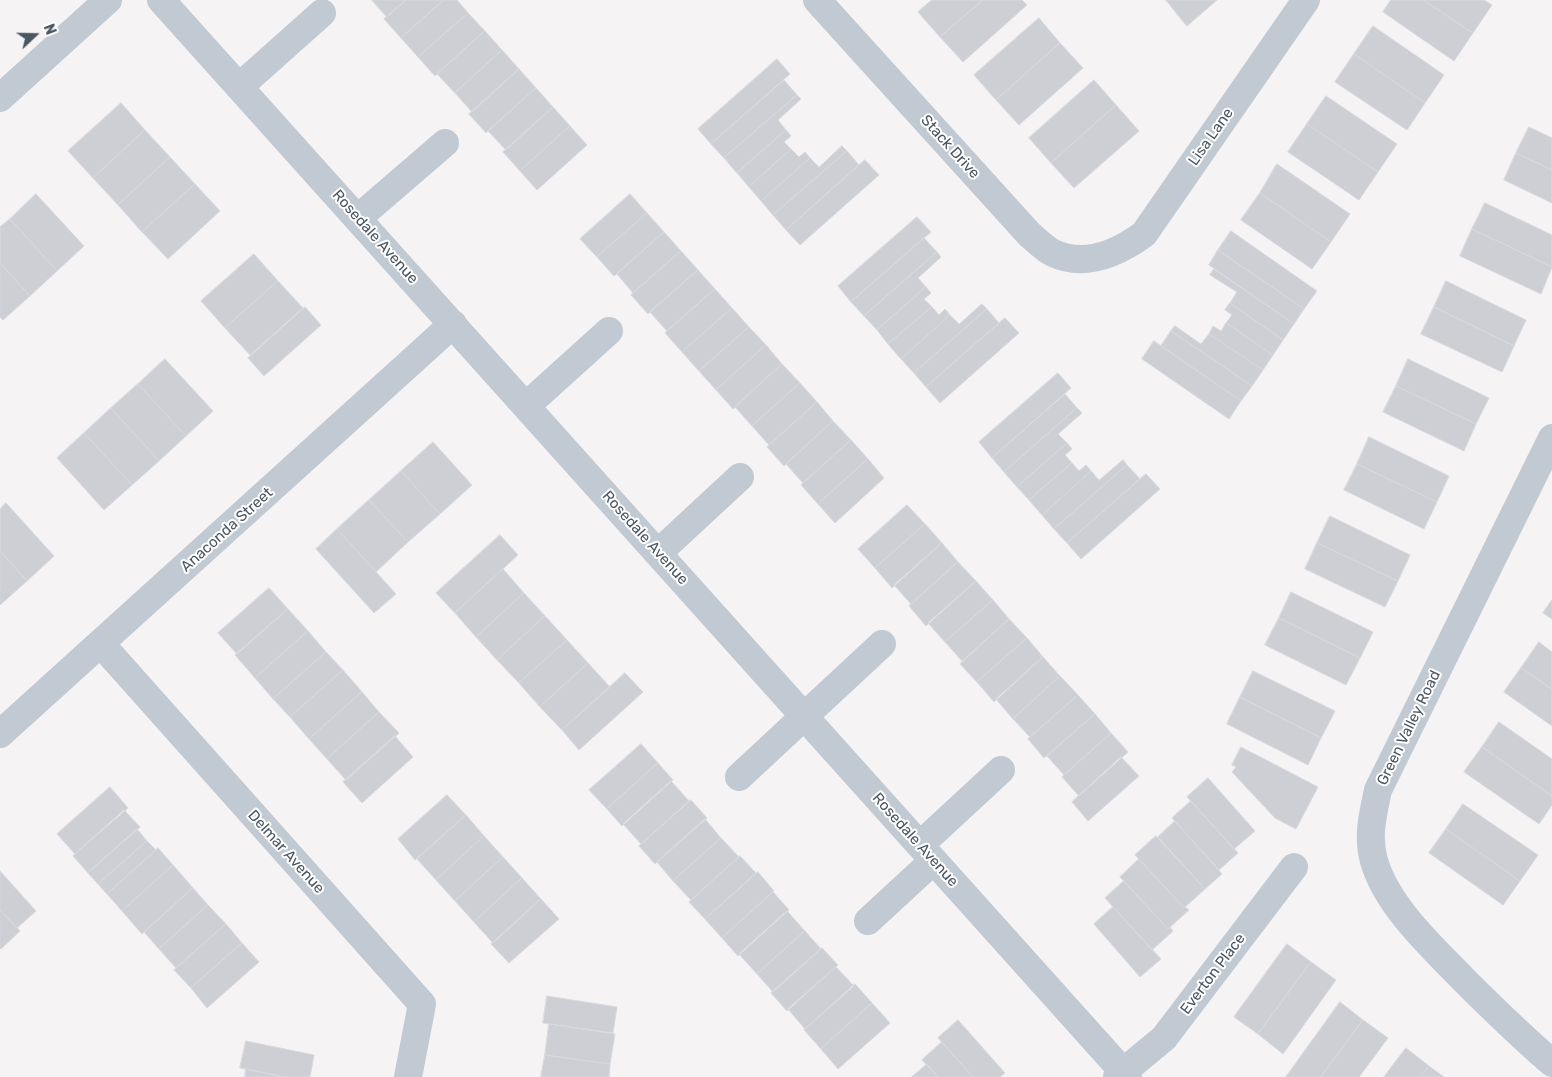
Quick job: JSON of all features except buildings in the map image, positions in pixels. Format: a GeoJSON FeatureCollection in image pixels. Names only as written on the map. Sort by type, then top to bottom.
{"type":"FeatureCollection","features":[{"type":"Feature","properties":{"kind":"street"},"geometry":{"type":"LineString","coordinates":[[0,98],[108,0]]}},
{"type":"Feature","properties":{"kind":"street","name":"Rosedale Avenue"},"geometry":{"type":"LineString","coordinates":[[161,0],[658,553],[1123,1076]]}},
{"type":"Feature","properties":{"kind":"street","name":"Stack Drive"},"geometry":{"type":"LineString","coordinates":[[817,0],[1028,234],[1053,253],[1075,259],[1102,257]]}},
{"type":"Feature","properties":{"kind":"street","name":"Lisa Lane"},"geometry":{"type":"LineString","coordinates":[[1102,257],[1124,248],[1144,234],[1306,0]]}},
{"type":"Feature","properties":{"kind":"street"},"geometry":{"type":"LineString","coordinates":[[239,87],[322,13]]}},
{"type":"Feature","properties":{"kind":"street"},"geometry":{"type":"LineString","coordinates":[[358,218],[445,143]]}},
{"type":"Feature","properties":{"kind":"street","name":"Anaconda Street"},"geometry":{"type":"LineString","coordinates":[[0,734],[453,324]]}},
{"type":"Feature","properties":{"kind":"street"},"geometry":{"type":"LineString","coordinates":[[526,406],[609,331]]}},
{"type":"Feature","properties":{"kind":"street","name":"Green Valley Road"},"geometry":{"type":"LineString","coordinates":[[1552,438],[1378,790],[1370,828],[1373,861],[1382,882],[1413,926],[1516,1032],[1552,1062]]}},
{"type":"Feature","properties":{"kind":"street"},"geometry":{"type":"LineString","coordinates":[[658,553],[740,477]]}},
{"type":"Feature","properties":{"kind":"street","name":"Delmar Avenue"},"geometry":{"type":"LineString","coordinates":[[101,644],[422,1004],[408,1077]]}},
{"type":"Feature","properties":{"kind":"street"},"geometry":{"type":"LineString","coordinates":[[739,777],[805,718],[882,644]]}},
{"type":"Feature","properties":{"kind":"street"},"geometry":{"type":"LineString","coordinates":[[868,921],[1001,770]]}},
{"type":"Feature","properties":{"kind":"street","name":"Everton Place"},"geometry":{"type":"LineString","coordinates":[[1123,1076],[1164,1038],[1294,867]]}}]}
